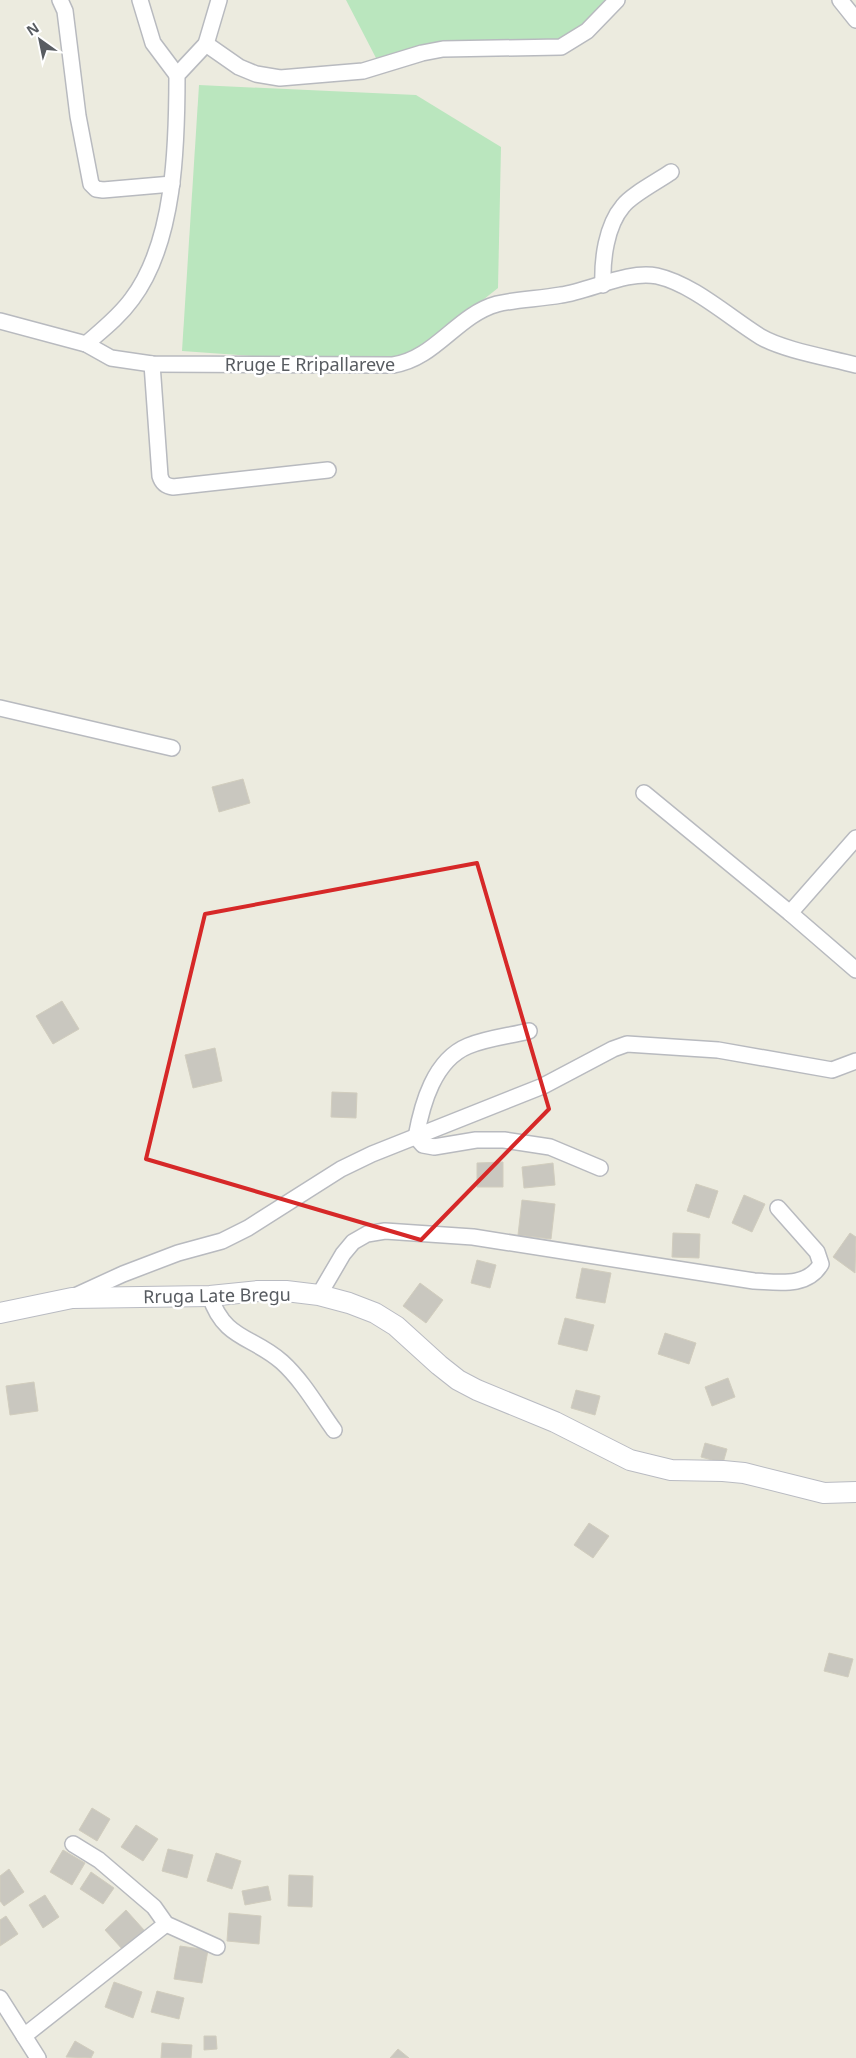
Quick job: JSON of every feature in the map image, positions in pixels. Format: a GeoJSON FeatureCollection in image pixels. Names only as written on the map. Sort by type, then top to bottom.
{"type":"FeatureCollection","features":[{"type":"Feature","properties":{"kind":"main road","name":"Rruga Late Bregu"},"geometry":{"type":"LineString","coordinates":[[0,1313],[72,1298],[210,1296],[268,1291],[319,1295],[349,1303],[375,1313],[396,1326],[438,1365],[458,1380],[477,1390],[555,1422],[630,1460],[671,1470],[744,1473],[824,1493],[856,1492]]}},
{"type":"Feature","properties":{"kind":"street"},"geometry":{"type":"LineString","coordinates":[[60,0],[65,11],[78,116],[91,184],[96,189],[103,190],[172,184]]}},
{"type":"Feature","properties":{"kind":"street"},"geometry":{"type":"LineString","coordinates":[[86,344],[116,318],[132,299],[145,278],[160,234],[172,184],[177,125],[177,75],[153,42],[140,0]]}},
{"type":"Feature","properties":{"kind":"street"},"geometry":{"type":"LineString","coordinates":[[177,75],[206,44],[219,0]]}},
{"type":"Feature","properties":{"kind":"street"},"geometry":{"type":"LineString","coordinates":[[206,44],[238,68],[256,74],[280,78],[363,71],[422,53],[443,49],[561,47],[587,31],[617,0]]}},
{"type":"Feature","properties":{"kind":"street"},"geometry":{"type":"LineString","coordinates":[[840,0],[856,20]]}},
{"type":"Feature","properties":{"kind":"street"},"geometry":{"type":"LineString","coordinates":[[603,285],[606,246],[615,217],[624,204],[671,172]]}},
{"type":"Feature","properties":{"kind":"street","name":"Rruge E Rripallareve"},"geometry":{"type":"LineString","coordinates":[[0,321],[86,344],[111,358],[152,364],[393,365],[407,363],[420,356],[481,310],[496,304],[562,295],[646,275],[659,276],[697,294],[763,338],[777,344],[856,365]]}},
{"type":"Feature","properties":{"kind":"street"},"geometry":{"type":"LineString","coordinates":[[152,364],[160,476],[166,486],[173,487],[328,470]]}},
{"type":"Feature","properties":{"kind":"street"},"geometry":{"type":"LineString","coordinates":[[0,708],[172,748]]}},
{"type":"Feature","properties":{"kind":"street"},"geometry":{"type":"LineString","coordinates":[[644,793],[856,970]]}},
{"type":"Feature","properties":{"kind":"street"},"geometry":{"type":"LineString","coordinates":[[790,913],[856,838]]}},
{"type":"Feature","properties":{"kind":"street"},"geometry":{"type":"LineString","coordinates":[[416,1137],[424,1101],[433,1083],[455,1053],[477,1043],[529,1031]]}},
{"type":"Feature","properties":{"kind":"street"},"geometry":{"type":"LineString","coordinates":[[72,1298],[123,1274],[178,1253],[222,1240],[248,1228],[341,1169],[372,1154],[543,1086],[613,1049],[627,1044],[718,1050],[832,1070],[856,1061]]}},
{"type":"Feature","properties":{"kind":"street"},"geometry":{"type":"LineString","coordinates":[[416,1137],[423,1145],[434,1147],[476,1140],[504,1140],[550,1147],[600,1168]]}},
{"type":"Feature","properties":{"kind":"street"},"geometry":{"type":"LineString","coordinates":[[319,1295],[343,1254],[353,1242],[367,1234],[384,1232],[473,1237],[754,1281],[801,1281],[816,1274],[821,1264],[817,1252],[778,1208]]}},
{"type":"Feature","properties":{"kind":"street"},"geometry":{"type":"LineString","coordinates":[[210,1296],[218,1316],[228,1327],[280,1361],[292,1373],[334,1430]]}},
{"type":"Feature","properties":{"kind":"street"},"geometry":{"type":"LineString","coordinates":[[73,1844],[99,1860],[154,1907],[166,1924],[217,1947]]}},
{"type":"Feature","properties":{"kind":"street"},"geometry":{"type":"LineString","coordinates":[[24,2036],[166,1924]]}},
{"type":"Feature","properties":{"kind":"street"},"geometry":{"type":"LineString","coordinates":[[0,1998],[38,2058]]}},
{"type":"Feature","properties":{"kind":"highlighted area"},"geometry":{"type":"Polygon","coordinates":[[[477,863],[549,1109],[421,1240],[146,1159],[205,914],[477,863]]]}},
{"type":"Feature","properties":{"kind":"green space"},"geometry":{"type":"Polygon","coordinates":[[[346,0],[624,0],[597,29],[569,44],[455,40],[376,58],[346,0]]]}},
{"type":"Feature","properties":{"kind":"green space"},"geometry":{"type":"Polygon","coordinates":[[[199,85],[416,95],[501,147],[498,288],[410,358],[268,357],[182,351],[199,85]]]}},
{"type":"Feature","properties":{"kind":"building"},"geometry":{"type":"Polygon","coordinates":[[[243,779],[250,803],[219,812],[212,787],[243,779]]]}},
{"type":"Feature","properties":{"kind":"building"},"geometry":{"type":"Polygon","coordinates":[[[62,1001],[79,1029],[53,1044],[36,1016],[62,1001]]]}},
{"type":"Feature","properties":{"kind":"building"},"geometry":{"type":"Polygon","coordinates":[[[215,1048],[222,1081],[193,1088],[185,1055],[215,1048]]]}},
{"type":"Feature","properties":{"kind":"building"},"geometry":{"type":"Polygon","coordinates":[[[332,1092],[357,1093],[356,1118],[331,1117],[332,1092]]]}},
{"type":"Feature","properties":{"kind":"building"},"geometry":{"type":"Polygon","coordinates":[[[503,1162],[503,1187],[477,1187],[477,1163],[503,1162]]]}},
{"type":"Feature","properties":{"kind":"building"},"geometry":{"type":"Polygon","coordinates":[[[553,1163],[555,1185],[524,1188],[522,1167],[553,1163]]]}},
{"type":"Feature","properties":{"kind":"building"},"geometry":{"type":"Polygon","coordinates":[[[696,1184],[718,1191],[709,1218],[687,1211],[696,1184]]]}},
{"type":"Feature","properties":{"kind":"building"},"geometry":{"type":"Polygon","coordinates":[[[744,1195],[765,1204],[752,1232],[732,1223],[744,1195]]]}},
{"type":"Feature","properties":{"kind":"building"},"geometry":{"type":"Polygon","coordinates":[[[522,1200],[555,1204],[551,1239],[518,1235],[522,1200]]]}},
{"type":"Feature","properties":{"kind":"building"},"geometry":{"type":"Polygon","coordinates":[[[673,1233],[700,1234],[699,1258],[672,1257],[673,1233]]]}},
{"type":"Feature","properties":{"kind":"building"},"geometry":{"type":"Polygon","coordinates":[[[850,1233],[856,1237],[855,1273],[833,1257],[850,1233]]]}},
{"type":"Feature","properties":{"kind":"building"},"geometry":{"type":"Polygon","coordinates":[[[477,1260],[496,1265],[490,1288],[471,1283],[477,1260]]]}},
{"type":"Feature","properties":{"kind":"building"},"geometry":{"type":"Polygon","coordinates":[[[582,1268],[611,1273],[605,1303],[576,1298],[582,1268]]]}},
{"type":"Feature","properties":{"kind":"building"},"geometry":{"type":"Polygon","coordinates":[[[420,1283],[443,1300],[426,1323],[403,1306],[420,1283]]]}},
{"type":"Feature","properties":{"kind":"building"},"geometry":{"type":"Polygon","coordinates":[[[565,1318],[594,1325],[587,1351],[558,1344],[565,1318]]]}},
{"type":"Feature","properties":{"kind":"building"},"geometry":{"type":"Polygon","coordinates":[[[665,1333],[696,1343],[689,1364],[658,1354],[665,1333]]]}},
{"type":"Feature","properties":{"kind":"building"},"geometry":{"type":"Polygon","coordinates":[[[728,1378],[735,1397],[712,1406],[705,1387],[728,1378]]]}},
{"type":"Feature","properties":{"kind":"building"},"geometry":{"type":"Polygon","coordinates":[[[34,1382],[38,1411],[10,1415],[6,1386],[34,1382]]]}},
{"type":"Feature","properties":{"kind":"building"},"geometry":{"type":"Polygon","coordinates":[[[576,1390],[600,1396],[595,1415],[571,1408],[576,1390]]]}},
{"type":"Feature","properties":{"kind":"building"},"geometry":{"type":"Polygon","coordinates":[[[705,1443],[727,1449],[723,1463],[701,1457],[705,1443]]]}},
{"type":"Feature","properties":{"kind":"building"},"geometry":{"type":"Polygon","coordinates":[[[589,1523],[609,1536],[593,1558],[574,1545],[589,1523]]]}},
{"type":"Feature","properties":{"kind":"building"},"geometry":{"type":"Polygon","coordinates":[[[829,1653],[853,1659],[848,1677],[824,1671],[829,1653]]]}},
{"type":"Feature","properties":{"kind":"building"},"geometry":{"type":"Polygon","coordinates":[[[92,1808],[110,1819],[97,1841],[79,1830],[92,1808]]]}},
{"type":"Feature","properties":{"kind":"building"},"geometry":{"type":"Polygon","coordinates":[[[136,1825],[158,1839],[143,1861],[121,1847],[136,1825]]]}},
{"type":"Feature","properties":{"kind":"building"},"geometry":{"type":"Polygon","coordinates":[[[168,1849],[193,1855],[187,1878],[162,1871],[168,1849]]]}},
{"type":"Feature","properties":{"kind":"building"},"geometry":{"type":"Polygon","coordinates":[[[63,1850],[85,1863],[72,1885],[50,1872],[63,1850]]]}},
{"type":"Feature","properties":{"kind":"building"},"geometry":{"type":"Polygon","coordinates":[[[216,1853],[241,1861],[232,1889],[207,1881],[216,1853]]]}},
{"type":"Feature","properties":{"kind":"building"},"geometry":{"type":"Polygon","coordinates":[[[9,1869],[24,1892],[4,1906],[0,1901],[0,1876],[9,1869]]]}},
{"type":"Feature","properties":{"kind":"building"},"geometry":{"type":"Polygon","coordinates":[[[91,1872],[114,1888],[103,1904],[80,1889],[91,1872]]]}},
{"type":"Feature","properties":{"kind":"building"},"geometry":{"type":"Polygon","coordinates":[[[289,1875],[313,1876],[312,1907],[288,1906],[289,1875]]]}},
{"type":"Feature","properties":{"kind":"building"},"geometry":{"type":"Polygon","coordinates":[[[268,1886],[271,1900],[245,1905],[242,1891],[268,1886]]]}},
{"type":"Feature","properties":{"kind":"building"},"geometry":{"type":"Polygon","coordinates":[[[45,1895],[59,1917],[43,1928],[29,1905],[45,1895]]]}},
{"type":"Feature","properties":{"kind":"building"},"geometry":{"type":"Polygon","coordinates":[[[126,1910],[144,1930],[123,1950],[105,1930],[126,1910]]]}},
{"type":"Feature","properties":{"kind":"building"},"geometry":{"type":"Polygon","coordinates":[[[229,1913],[261,1916],[259,1944],[227,1941],[229,1913]]]}},
{"type":"Feature","properties":{"kind":"building"},"geometry":{"type":"Polygon","coordinates":[[[6,1916],[18,1934],[0,1946],[0,1920],[6,1916]]]}},
{"type":"Feature","properties":{"kind":"building"},"geometry":{"type":"Polygon","coordinates":[[[180,1946],[208,1950],[202,1983],[174,1979],[180,1946]]]}},
{"type":"Feature","properties":{"kind":"building"},"geometry":{"type":"Polygon","coordinates":[[[114,1982],[142,1992],[133,2018],[105,2007],[114,1982]]]}},
{"type":"Feature","properties":{"kind":"building"},"geometry":{"type":"Polygon","coordinates":[[[157,1991],[184,1998],[179,2019],[151,2012],[157,1991]]]}},
{"type":"Feature","properties":{"kind":"building"},"geometry":{"type":"Polygon","coordinates":[[[204,2036],[216,2036],[217,2049],[204,2050],[204,2036]]]}},
{"type":"Feature","properties":{"kind":"building"},"geometry":{"type":"Polygon","coordinates":[[[75,2041],[94,2052],[91,2058],[66,2057],[75,2041]]]}},
{"type":"Feature","properties":{"kind":"building"},"geometry":{"type":"Polygon","coordinates":[[[162,2043],[192,2045],[191,2058],[161,2058],[162,2043]]]}},
{"type":"Feature","properties":{"kind":"building"},"geometry":{"type":"Polygon","coordinates":[[[398,2049],[409,2058],[390,2058],[398,2049]]]}}]}
